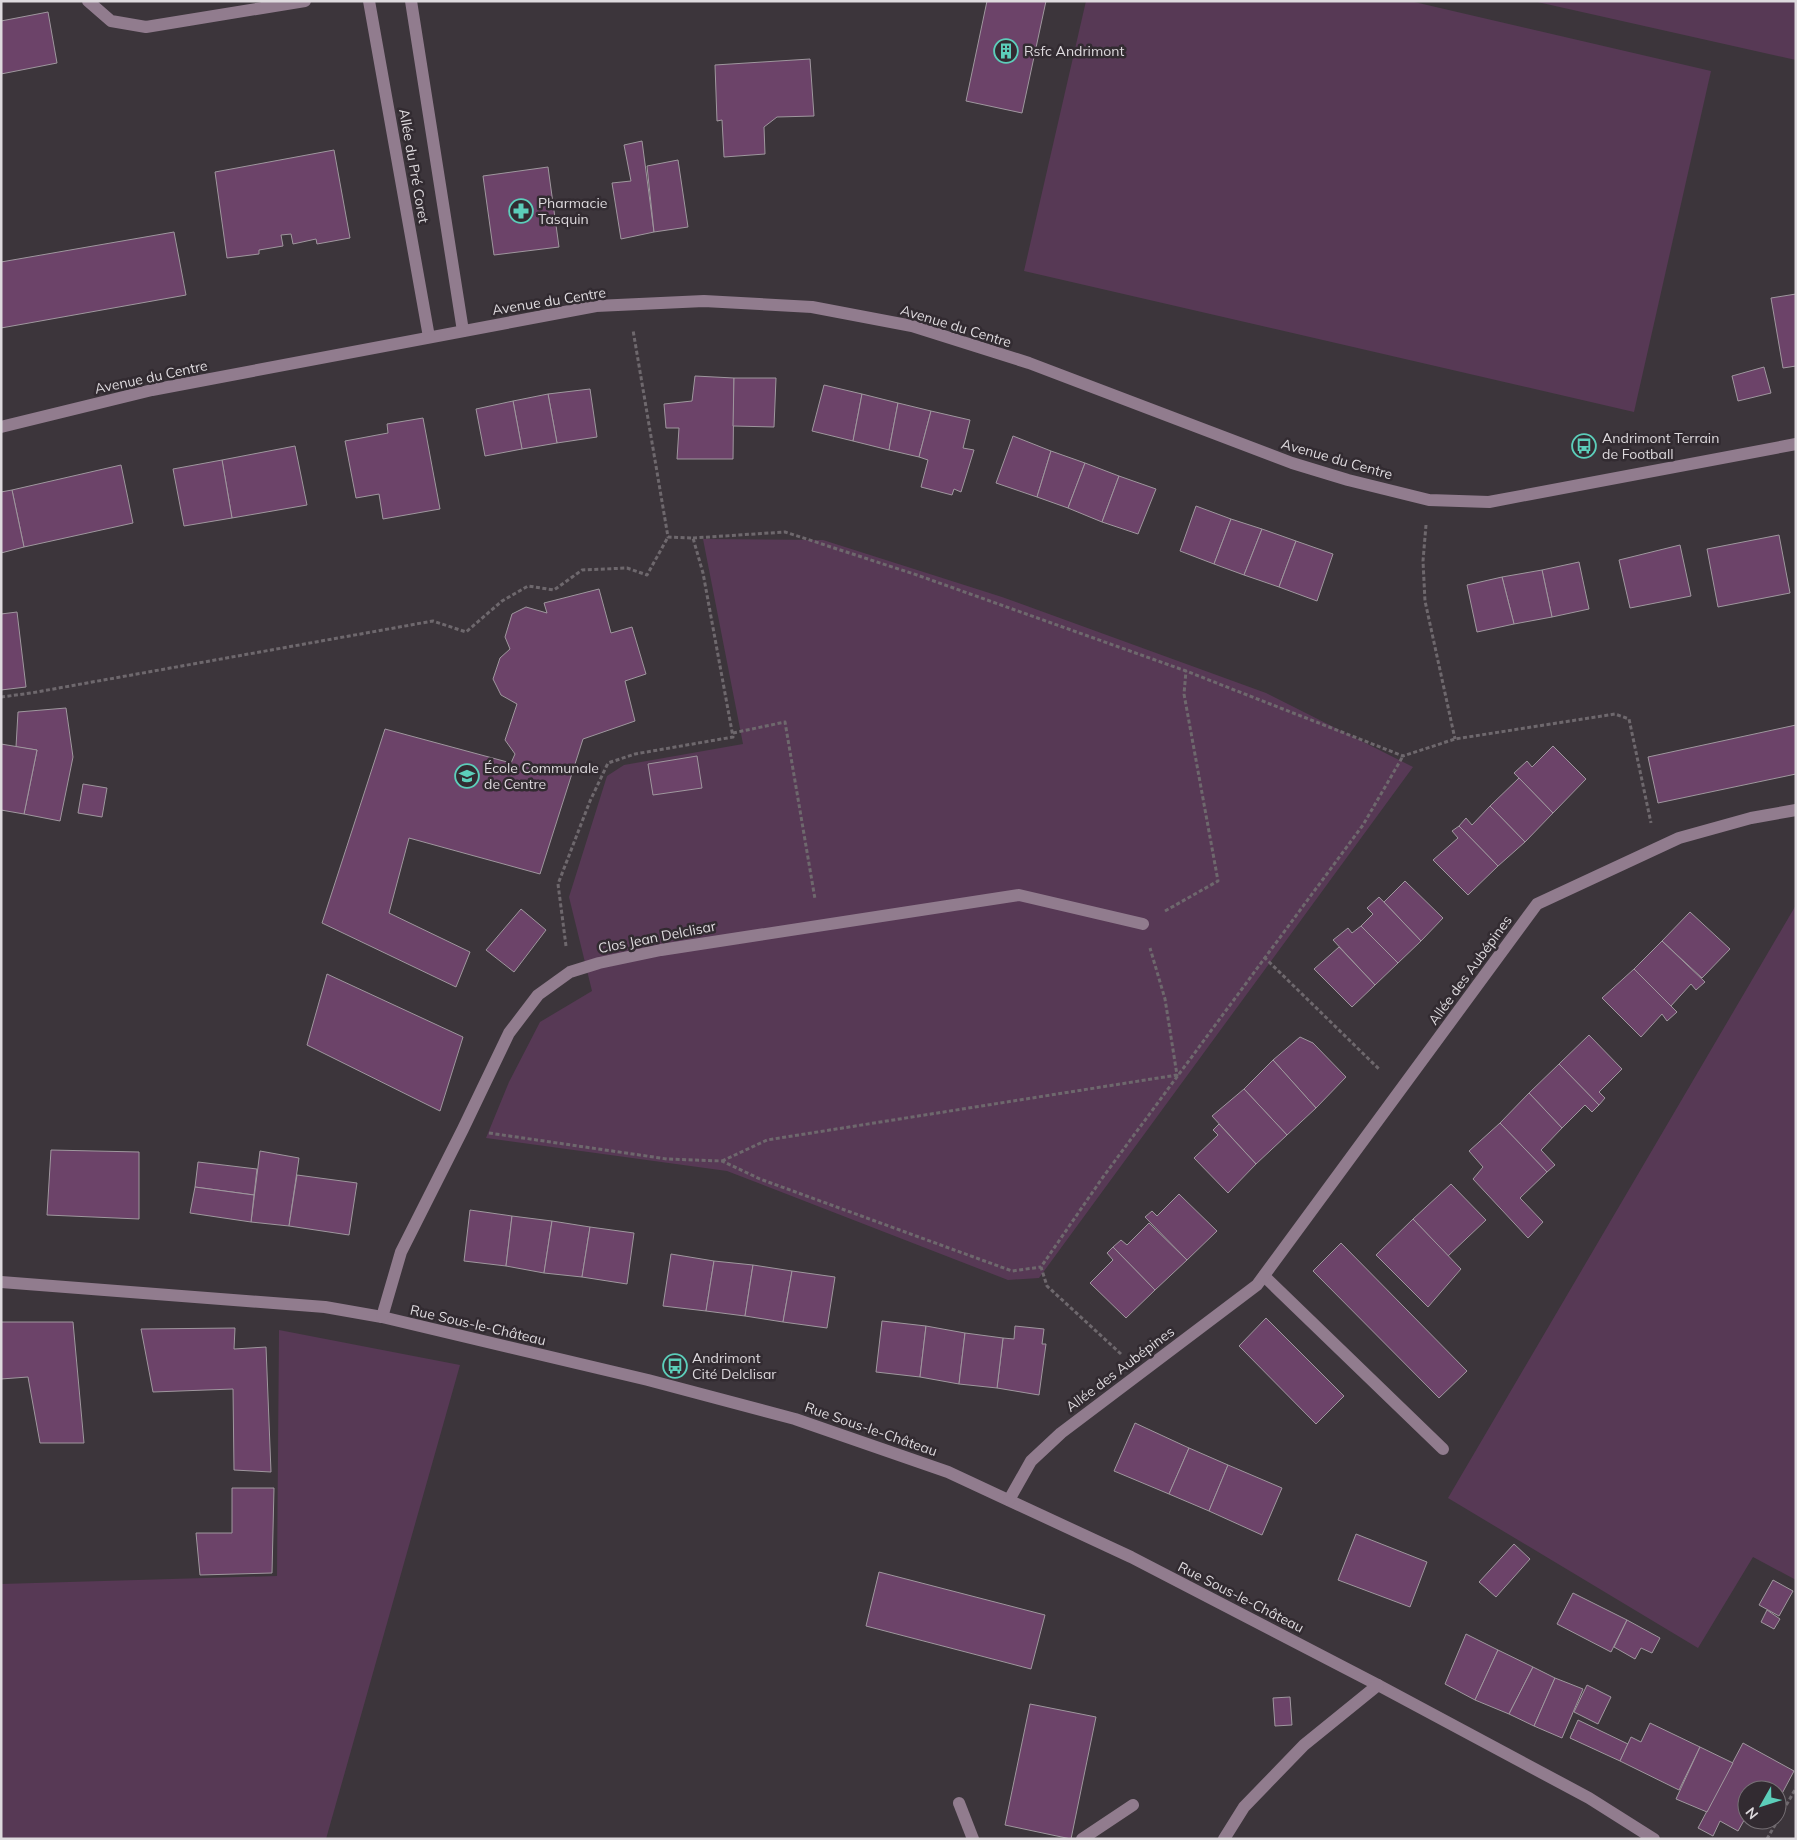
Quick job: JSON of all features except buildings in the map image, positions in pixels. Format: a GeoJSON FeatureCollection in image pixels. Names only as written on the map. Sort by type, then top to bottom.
{"type":"FeatureCollection","features":[{"type":"Feature","properties":{"kind":"street"},"geometry":{"type":"LineString","coordinates":[[88,1],[111,21],[146,27],[305,1]]}},
{"type":"Feature","properties":{"kind":"street","name":"Allée du Pré Coret"},"geometry":{"type":"LineString","coordinates":[[369,1],[429,337]]}},
{"type":"Feature","properties":{"kind":"street","name":"Allée du Pré Coret"},"geometry":{"type":"LineString","coordinates":[[412,1],[463,331]]}},
{"type":"Feature","properties":{"kind":"street","name":"Avenue du Centre"},"geometry":{"type":"LineString","coordinates":[[1,427],[152,390],[596,306],[704,301],[812,307],[912,326],[1029,363],[1292,463],[1348,480],[1429,500],[1489,502],[1796,444]]}},
{"type":"Feature","properties":{"kind":"street","name":"Allée des Aubépines"},"geometry":{"type":"LineString","coordinates":[[1009,1500],[1031,1461],[1055,1439],[1258,1285],[1538,904],[1679,838],[1733,823],[1796,810]]}},
{"type":"Feature","properties":{"kind":"street","name":"Clos Jean Delclisar"},"geometry":{"type":"LineString","coordinates":[[382,1317],[401,1252],[464,1130],[509,1033],[538,995],[570,972],[599,963],[661,950],[1019,894],[1143,924]]}},
{"type":"Feature","properties":{"kind":"street"},"geometry":{"type":"LineString","coordinates":[[1264,1276],[1443,1449]]}},
{"type":"Feature","properties":{"kind":"street","name":"Rue Sous-le-Château"},"geometry":{"type":"LineString","coordinates":[[1,1282],[325,1307],[382,1317],[648,1380],[796,1419],[948,1472],[1131,1557],[1378,1685],[1589,1798],[1654,1839]]}},
{"type":"Feature","properties":{"kind":"street"},"geometry":{"type":"LineString","coordinates":[[1224,1839],[1244,1807],[1304,1745],[1378,1685]]}},
{"type":"Feature","properties":{"kind":"street"},"geometry":{"type":"LineString","coordinates":[[960,1803],[973,1839]]}},
{"type":"Feature","properties":{"kind":"street"},"geometry":{"type":"LineString","coordinates":[[1082,1839],[1133,1805]]}},
{"type":"Feature","properties":{"kind":"path"},"geometry":{"type":"LineString","coordinates":[[1,697],[433,621],[466,632],[502,601],[528,586],[554,590],[582,570],[627,568],[647,576],[668,537],[629,305]]}},
{"type":"Feature","properties":{"kind":"path"},"geometry":{"type":"LineString","coordinates":[[1429,500],[1423,561],[1425,601],[1455,738]]}},
{"type":"Feature","properties":{"kind":"path"},"geometry":{"type":"LineString","coordinates":[[668,537],[693,538],[785,532],[917,576],[1186,671],[1404,756]]}},
{"type":"Feature","properties":{"kind":"path"},"geometry":{"type":"LineString","coordinates":[[693,538],[703,573],[733,734]]}},
{"type":"Feature","properties":{"kind":"path"},"geometry":{"type":"LineString","coordinates":[[1177,1076],[1165,998],[1143,924],[1218,881],[1184,694],[1186,671]]}},
{"type":"Feature","properties":{"kind":"path"},"geometry":{"type":"LineString","coordinates":[[464,1130],[667,1159],[722,1161],[760,1179],[1012,1271],[1041,1267],[1103,1177],[1363,825],[1404,756],[1455,738],[1615,714],[1628,719],[1647,812],[1659,847]]}},
{"type":"Feature","properties":{"kind":"path"},"geometry":{"type":"LineString","coordinates":[[570,972],[558,884],[590,801],[608,762],[635,754],[733,737],[733,734],[785,722],[819,924]]}},
{"type":"Feature","properties":{"kind":"path"},"geometry":{"type":"LineString","coordinates":[[1264,957],[1369,1060],[1402,1089]]}},
{"type":"Feature","properties":{"kind":"path"},"geometry":{"type":"LineString","coordinates":[[722,1161],[767,1140],[1177,1076]]}},
{"type":"Feature","properties":{"kind":"path"},"geometry":{"type":"LineString","coordinates":[[1041,1267],[1048,1286],[1142,1372]]}},
{"type":"Feature","properties":{"kind":"path"},"geometry":{"type":"LineString","coordinates":[[1766,1839],[1796,1788]]}},
{"type":"Feature","properties":{"kind":"shaded area"},"geometry":{"type":"Polygon","coordinates":[[[1086,1],[1410,1],[1711,71],[1634,412],[1024,271],[1086,1]]]}},
{"type":"Feature","properties":{"kind":"shaded area"},"geometry":{"type":"Polygon","coordinates":[[[1533,1],[1796,1],[1796,60],[1533,1]]]}},
{"type":"Feature","properties":{"kind":"shaded area"},"geometry":{"type":"Polygon","coordinates":[[[703,539],[823,540],[1002,597],[1266,693],[1413,767],[1039,1278],[1008,1280],[727,1171],[486,1138],[509,1082],[540,1022],[592,991],[569,897],[607,776],[624,765],[743,744],[703,539]]]}},
{"type":"Feature","properties":{"kind":"shaded area"},"geometry":{"type":"Polygon","coordinates":[[[1796,905],[1796,1580],[1753,1557],[1698,1648],[1448,1498],[1796,905]]]}},
{"type":"Feature","properties":{"kind":"shaded area"},"geometry":{"type":"Polygon","coordinates":[[[279,1330],[460,1365],[326,1839],[1,1839],[1,1584],[277,1576],[279,1330]]]}},
{"type":"Feature","properties":{"kind":"place","name":"Rsfc Andrimont"},"geometry":{"type":"Point","coordinates":[1006,51]}},
{"type":"Feature","properties":{"kind":"place","name":"Pharmacie Tasquin"},"geometry":{"type":"Point","coordinates":[521,211]}},
{"type":"Feature","properties":{"kind":"place","name":"Andrimont Terrain de Football"},"geometry":{"type":"Point","coordinates":[1584,446]}},
{"type":"Feature","properties":{"kind":"place","name":"École Communale de Centre"},"geometry":{"type":"Point","coordinates":[467,776]}},
{"type":"Feature","properties":{"kind":"place","name":"Andrimont Cité Delclisar"},"geometry":{"type":"Point","coordinates":[675,1366]}}]}
